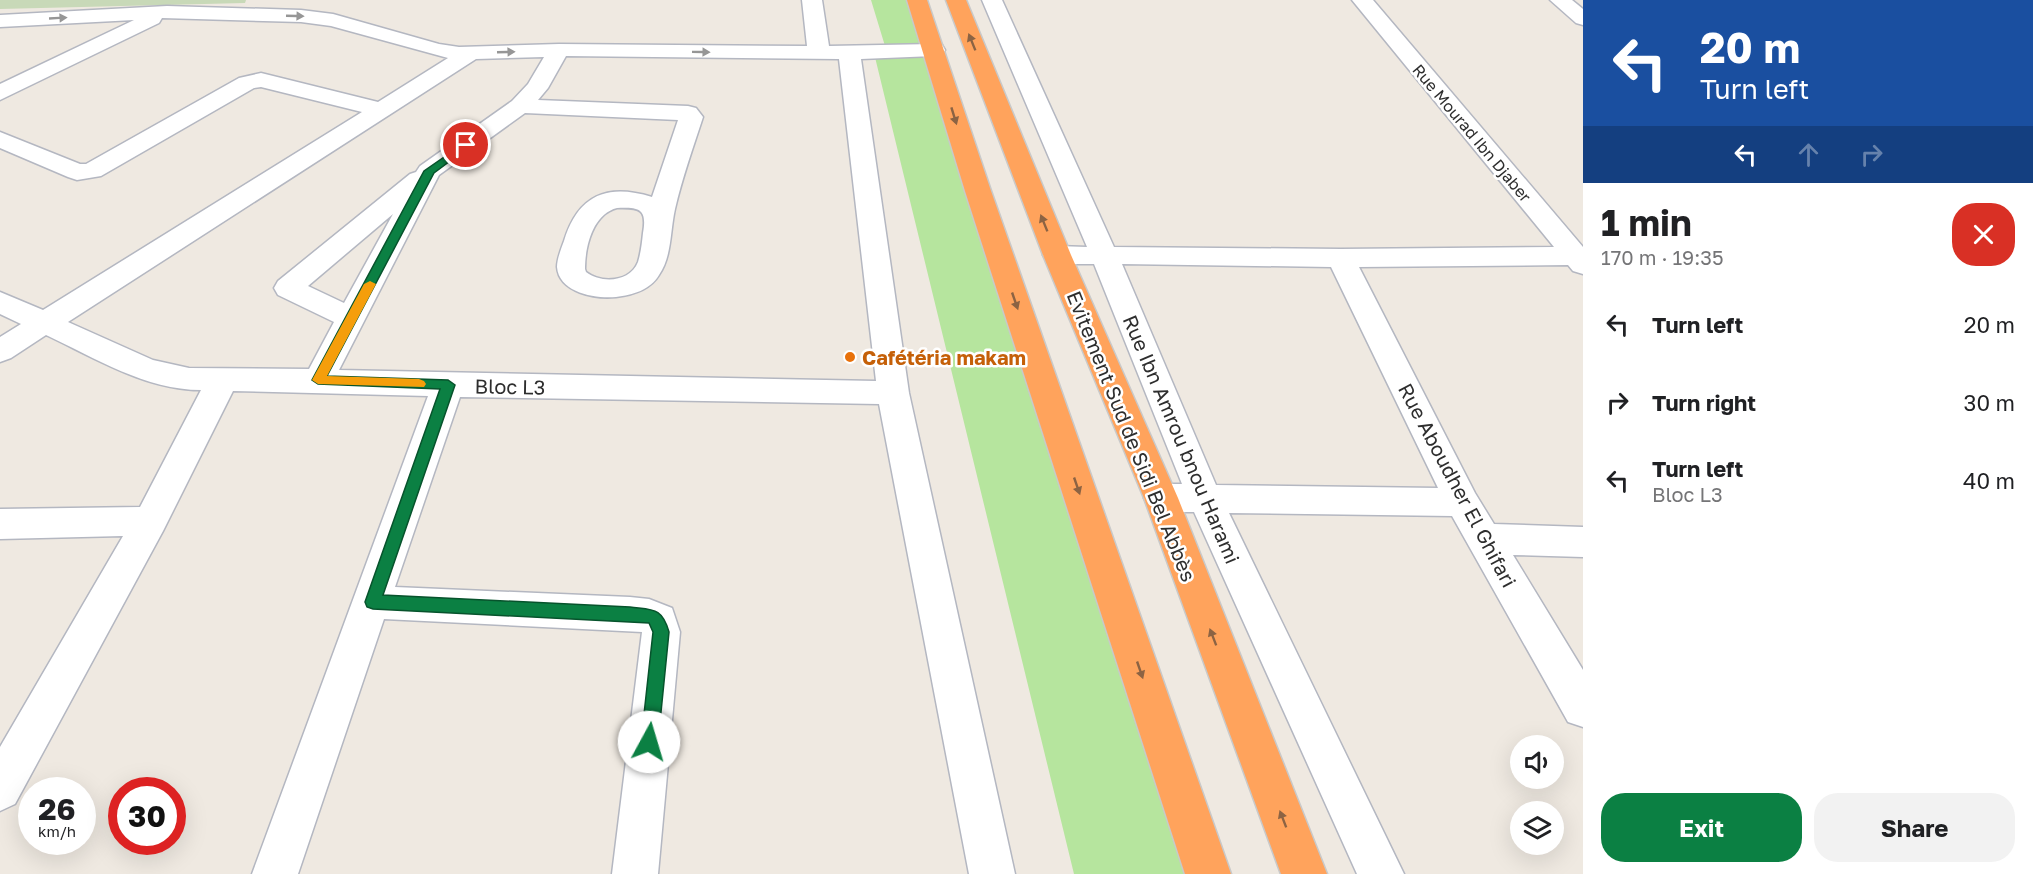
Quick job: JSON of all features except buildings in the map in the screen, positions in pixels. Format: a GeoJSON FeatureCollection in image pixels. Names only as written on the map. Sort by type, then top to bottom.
{"type":"FeatureCollection","features":[{"type":"Feature","properties":{"kind":"highway"},"geometry":{"type":"LineString","coordinates":[[917,0],[978,191],[1208,874]]}},
{"type":"Feature","properties":{"kind":"highway","name":"Evitement Sud de Sidi Bel Abbès"},"geometry":{"type":"LineString","coordinates":[[956,0],[1057,255],[1161,498],[1304,874]]}},
{"type":"Feature","properties":{"kind":"street"},"geometry":{"type":"LineString","coordinates":[[812,0],[819,53]]}},
{"type":"Feature","properties":{"kind":"street","name":"Rue Ibn Amrou bnou Harami"},"geometry":{"type":"LineString","coordinates":[[992,0],[1104,255],[1205,499],[1381,874]]}},
{"type":"Feature","properties":{"kind":"street","name":"Rue Mourad Ibn Djaber"},"geometry":{"type":"LineString","coordinates":[[1362,0],[1579,261]]}},
{"type":"Feature","properties":{"kind":"street"},"geometry":{"type":"LineString","coordinates":[[1560,0],[1583,19]]}},
{"type":"Feature","properties":{"kind":"street"},"geometry":{"type":"LineString","coordinates":[[0,21],[258,7],[318,17],[437,50],[471,53],[560,50],[849,53],[934,50]]}},
{"type":"Feature","properties":{"kind":"street"},"geometry":{"type":"LineString","coordinates":[[0,93],[166,12]]}},
{"type":"Feature","properties":{"kind":"street"},"geometry":{"type":"LineString","coordinates":[[352,319],[288,288],[429,171],[520,106],[537,88],[560,50]]}},
{"type":"Feature","properties":{"kind":"street"},"geometry":{"type":"LineString","coordinates":[[0,351],[379,109],[471,53]]}},
{"type":"Feature","properties":{"kind":"street"},"geometry":{"type":"LineString","coordinates":[[849,53],[892,393],[992,874]]}},
{"type":"Feature","properties":{"kind":"street"},"geometry":{"type":"LineString","coordinates":[[0,140],[76,172],[84,172],[92,171],[247,83],[261,80],[379,109]]}},
{"type":"Feature","properties":{"kind":"street"},"geometry":{"type":"LineString","coordinates":[[520,106],[688,113],[690,117],[658,220]]}},
{"type":"Feature","properties":{"kind":"street"},"geometry":{"type":"LineString","coordinates":[[318,380],[429,171]]}},
{"type":"Feature","properties":{"kind":"street"},"geometry":{"type":"LineString","coordinates":[[1057,255],[1579,261]]}},
{"type":"Feature","properties":{"kind":"street","name":"Rue Aboudher El Ghifari"},"geometry":{"type":"LineString","coordinates":[[1341,258],[1462,502],[1583,708]]}},
{"type":"Feature","properties":{"kind":"street","name":"Bloc L3"},"geometry":{"type":"LineString","coordinates":[[0,302],[145,369],[189,379],[892,393]]}},
{"type":"Feature","properties":{"kind":"street"},"geometry":{"type":"LineString","coordinates":[[0,789],[150,521],[222,381]]}},
{"type":"Feature","properties":{"kind":"street"},"geometry":{"type":"LineString","coordinates":[[275,874],[448,385]]}},
{"type":"Feature","properties":{"kind":"street"},"geometry":{"type":"LineString","coordinates":[[1161,498],[1462,502]]}},
{"type":"Feature","properties":{"kind":"street"},"geometry":{"type":"LineString","coordinates":[[0,524],[150,521]]}},
{"type":"Feature","properties":{"kind":"street"},"geometry":{"type":"LineString","coordinates":[[1483,539],[1583,542]]}},
{"type":"Feature","properties":{"kind":"street"},"geometry":{"type":"LineString","coordinates":[[373,602],[630,614],[649,616],[658,620],[661,632],[635,874]]}},
{"type":"Feature","properties":{"kind":"green space"},"geometry":{"type":"Polygon","coordinates":[[[0,0],[246,0],[245,3],[0,9],[0,0]]]}},
{"type":"Feature","properties":{"kind":"green space"},"geometry":{"type":"Polygon","coordinates":[[[871,0],[907,0],[1188,874],[1074,874],[873,49],[885,46],[871,0]]]}},
{"type":"Feature","properties":{"kind":"slow traffic"},"geometry":{"type":"LineString","coordinates":[[370,284],[318,380],[419,384]]}},
{"type":"Feature","properties":{"kind":"place","name":"Cafétéria makam"},"geometry":{"type":"Point","coordinates":[850,357]}},
{"type":"Feature","properties":{"kind":"route"},"geometry":{"type":"LineString","coordinates":[[466,145],[429,171],[318,380],[448,385],[373,602],[630,614],[649,616],[658,620],[661,632],[649,742]]}}]}
